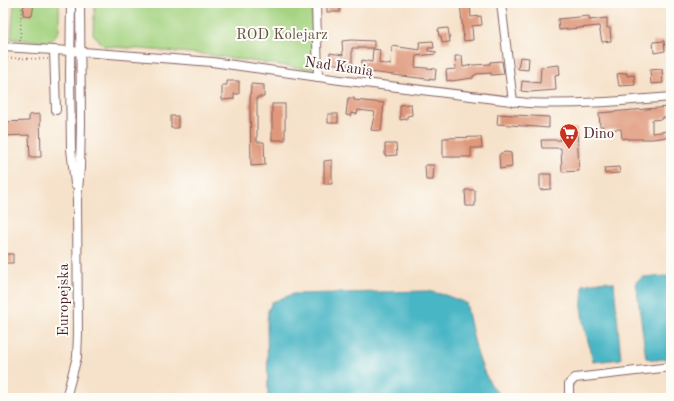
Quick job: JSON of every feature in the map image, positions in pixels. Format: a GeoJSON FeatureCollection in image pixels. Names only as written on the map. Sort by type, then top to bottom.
{"type":"FeatureCollection","features":[{"type":"Feature","properties":{"kind":"street","name":"Europejska"},"geometry":{"type":"LineString","coordinates":[[71,3],[71,149],[77,200]]}},
{"type":"Feature","properties":{"kind":"street","name":"Europejska"},"geometry":{"type":"LineString","coordinates":[[66,398],[77,357],[78,334],[77,200],[80,161],[80,3]]}},
{"type":"Feature","properties":{"kind":"street"},"geometry":{"type":"LineString","coordinates":[[316,3],[318,77]]}},
{"type":"Feature","properties":{"kind":"street"},"geometry":{"type":"LineString","coordinates":[[501,3],[513,102]]}},
{"type":"Feature","properties":{"kind":"street","name":"Nad Kanią"},"geometry":{"type":"LineString","coordinates":[[3,47],[70,50],[212,62],[513,102],[555,104],[625,101],[671,97]]}},
{"type":"Feature","properties":{"kind":"street"},"geometry":{"type":"LineString","coordinates":[[54,50],[56,110]]}},
{"type":"Feature","properties":{"kind":"street"},"geometry":{"type":"LineString","coordinates":[[569,398],[569,384],[575,378],[671,367]]}},
{"type":"Feature","properties":{"kind":"path"},"geometry":{"type":"LineString","coordinates":[[20,48],[22,3]]}},
{"type":"Feature","properties":{"kind":"path"},"geometry":{"type":"LineString","coordinates":[[292,3],[302,4],[307,7],[310,13]]}},
{"type":"Feature","properties":{"kind":"path"},"geometry":{"type":"LineString","coordinates":[[3,58],[54,60]]}},
{"type":"Feature","properties":{"kind":"green space"},"geometry":{"type":"Polygon","coordinates":[[[14,3],[59,3],[59,31],[50,42],[11,39],[14,3]]]}},
{"type":"Feature","properties":{"kind":"green space","name":"ROD Kolejarz"},"geometry":{"type":"Polygon","coordinates":[[[95,3],[312,3],[314,70],[202,54],[104,46],[93,34],[95,3]]]}},
{"type":"Feature","properties":{"kind":"water"},"geometry":{"type":"Polygon","coordinates":[[[671,276],[671,358],[656,360],[646,358],[636,282],[643,277],[671,276]]]}},
{"type":"Feature","properties":{"kind":"water"},"geometry":{"type":"Polygon","coordinates":[[[605,281],[614,283],[621,359],[593,362],[583,319],[583,285],[605,281]]]}},
{"type":"Feature","properties":{"kind":"water"},"geometry":{"type":"Polygon","coordinates":[[[427,291],[445,295],[466,303],[474,341],[482,368],[495,390],[504,398],[268,398],[267,322],[268,311],[272,302],[293,294],[427,291]]]}},
{"type":"Feature","properties":{"kind":"building"},"geometry":{"type":"Polygon","coordinates":[[[24,3],[34,3],[32,16],[23,15],[24,3]]]}},
{"type":"Feature","properties":{"kind":"building"},"geometry":{"type":"Polygon","coordinates":[[[327,3],[340,3],[340,12],[327,12],[327,3]]]}},
{"type":"Feature","properties":{"kind":"building"},"geometry":{"type":"Polygon","coordinates":[[[460,3],[470,3],[471,17],[481,16],[482,25],[472,26],[473,40],[464,41],[460,3]]]}},
{"type":"Feature","properties":{"kind":"building"},"geometry":{"type":"Polygon","coordinates":[[[589,16],[589,20],[607,18],[607,28],[610,28],[611,41],[602,42],[599,26],[559,30],[558,19],[589,16]]]}},
{"type":"Feature","properties":{"kind":"building"},"geometry":{"type":"Polygon","coordinates":[[[448,28],[450,42],[442,43],[438,29],[448,28]]]}},
{"type":"Feature","properties":{"kind":"building"},"geometry":{"type":"Polygon","coordinates":[[[342,41],[374,41],[374,48],[352,48],[352,66],[328,63],[330,53],[343,55],[342,41]]]}},
{"type":"Feature","properties":{"kind":"building"},"geometry":{"type":"Polygon","coordinates":[[[433,41],[434,48],[428,48],[428,51],[436,52],[436,54],[416,56],[415,67],[436,69],[435,80],[361,71],[362,60],[372,62],[373,49],[380,50],[379,63],[391,65],[392,46],[420,50],[419,42],[433,41]]]}},
{"type":"Feature","properties":{"kind":"building"},"geometry":{"type":"Polygon","coordinates":[[[664,41],[665,51],[654,53],[653,42],[664,41]]]}},
{"type":"Feature","properties":{"kind":"building"},"geometry":{"type":"Polygon","coordinates":[[[455,56],[462,56],[463,67],[502,61],[504,74],[476,74],[473,78],[447,81],[446,70],[456,69],[455,56]]]}},
{"type":"Feature","properties":{"kind":"building"},"geometry":{"type":"Polygon","coordinates":[[[520,57],[529,58],[528,70],[518,69],[520,57]]]}},
{"type":"Feature","properties":{"kind":"building"},"geometry":{"type":"Polygon","coordinates":[[[559,65],[560,74],[555,75],[556,90],[530,92],[521,91],[522,81],[540,83],[541,67],[559,65]]]}},
{"type":"Feature","properties":{"kind":"building"},"geometry":{"type":"Polygon","coordinates":[[[662,69],[663,83],[651,84],[650,70],[662,69]]]}},
{"type":"Feature","properties":{"kind":"building"},"geometry":{"type":"Polygon","coordinates":[[[627,73],[627,76],[634,75],[635,85],[619,86],[617,74],[627,73]]]}},
{"type":"Feature","properties":{"kind":"building"},"geometry":{"type":"Polygon","coordinates":[[[227,81],[239,81],[239,94],[234,94],[234,99],[222,100],[222,85],[227,85],[227,81]]]}},
{"type":"Feature","properties":{"kind":"building"},"geometry":{"type":"Polygon","coordinates":[[[251,84],[264,85],[264,97],[257,97],[257,142],[264,142],[265,165],[251,166],[251,84]]]}},
{"type":"Feature","properties":{"kind":"building"},"geometry":{"type":"Polygon","coordinates":[[[348,98],[384,103],[381,131],[371,130],[375,112],[358,110],[357,114],[351,113],[351,116],[346,115],[348,98]]]}},
{"type":"Feature","properties":{"kind":"building"},"geometry":{"type":"Polygon","coordinates":[[[272,104],[285,104],[285,140],[272,140],[272,104]]]}},
{"type":"Feature","properties":{"kind":"building"},"geometry":{"type":"Polygon","coordinates":[[[411,104],[412,115],[407,116],[407,119],[400,120],[400,105],[411,104]]]}},
{"type":"Feature","properties":{"kind":"building"},"geometry":{"type":"Polygon","coordinates":[[[669,107],[669,117],[652,120],[652,133],[668,131],[669,137],[652,139],[622,139],[621,129],[603,130],[603,126],[600,126],[599,113],[669,107]]]}},
{"type":"Feature","properties":{"kind":"building"},"geometry":{"type":"Polygon","coordinates":[[[40,114],[41,157],[30,157],[29,135],[3,136],[3,122],[29,121],[29,115],[40,114]]]}},
{"type":"Feature","properties":{"kind":"building"},"geometry":{"type":"Polygon","coordinates":[[[328,114],[338,114],[338,123],[328,123],[328,114]]]}},
{"type":"Feature","properties":{"kind":"building"},"geometry":{"type":"Polygon","coordinates":[[[498,114],[549,117],[549,128],[497,124],[498,114]]]}},
{"type":"Feature","properties":{"kind":"building"},"geometry":{"type":"Polygon","coordinates":[[[171,116],[178,116],[178,128],[171,128],[171,116]]]}},
{"type":"Feature","properties":{"kind":"building","name":"Dino"},"geometry":{"type":"Polygon","coordinates":[[[577,128],[579,171],[562,172],[561,148],[542,148],[541,140],[561,140],[560,129],[577,128]]]}},
{"type":"Feature","properties":{"kind":"building"},"geometry":{"type":"Polygon","coordinates":[[[481,137],[482,148],[471,148],[471,157],[443,157],[443,138],[481,137]]]}},
{"type":"Feature","properties":{"kind":"building"},"geometry":{"type":"Polygon","coordinates":[[[385,144],[396,144],[397,155],[385,156],[385,144]]]}},
{"type":"Feature","properties":{"kind":"building"},"geometry":{"type":"Polygon","coordinates":[[[506,152],[511,153],[512,167],[500,169],[499,155],[506,152]]]}},
{"type":"Feature","properties":{"kind":"building"},"geometry":{"type":"Polygon","coordinates":[[[332,160],[332,184],[324,184],[324,161],[332,160]]]}},
{"type":"Feature","properties":{"kind":"building"},"geometry":{"type":"Polygon","coordinates":[[[425,165],[434,165],[433,180],[426,180],[425,165]]]}},
{"type":"Feature","properties":{"kind":"building"},"geometry":{"type":"Polygon","coordinates":[[[619,167],[620,173],[605,174],[604,168],[619,167]]]}},
{"type":"Feature","properties":{"kind":"building"},"geometry":{"type":"Polygon","coordinates":[[[540,174],[551,174],[551,189],[540,190],[540,174]]]}},
{"type":"Feature","properties":{"kind":"building"},"geometry":{"type":"Polygon","coordinates":[[[465,190],[475,190],[475,206],[466,206],[465,190]]]}},
{"type":"Feature","properties":{"kind":"building"},"geometry":{"type":"Polygon","coordinates":[[[4,254],[13,254],[13,263],[4,263],[4,254]]]}},
{"type":"Feature","properties":{"kind":"place","name":"Dino"},"geometry":{"type":"Point","coordinates":[569,150]}}]}
